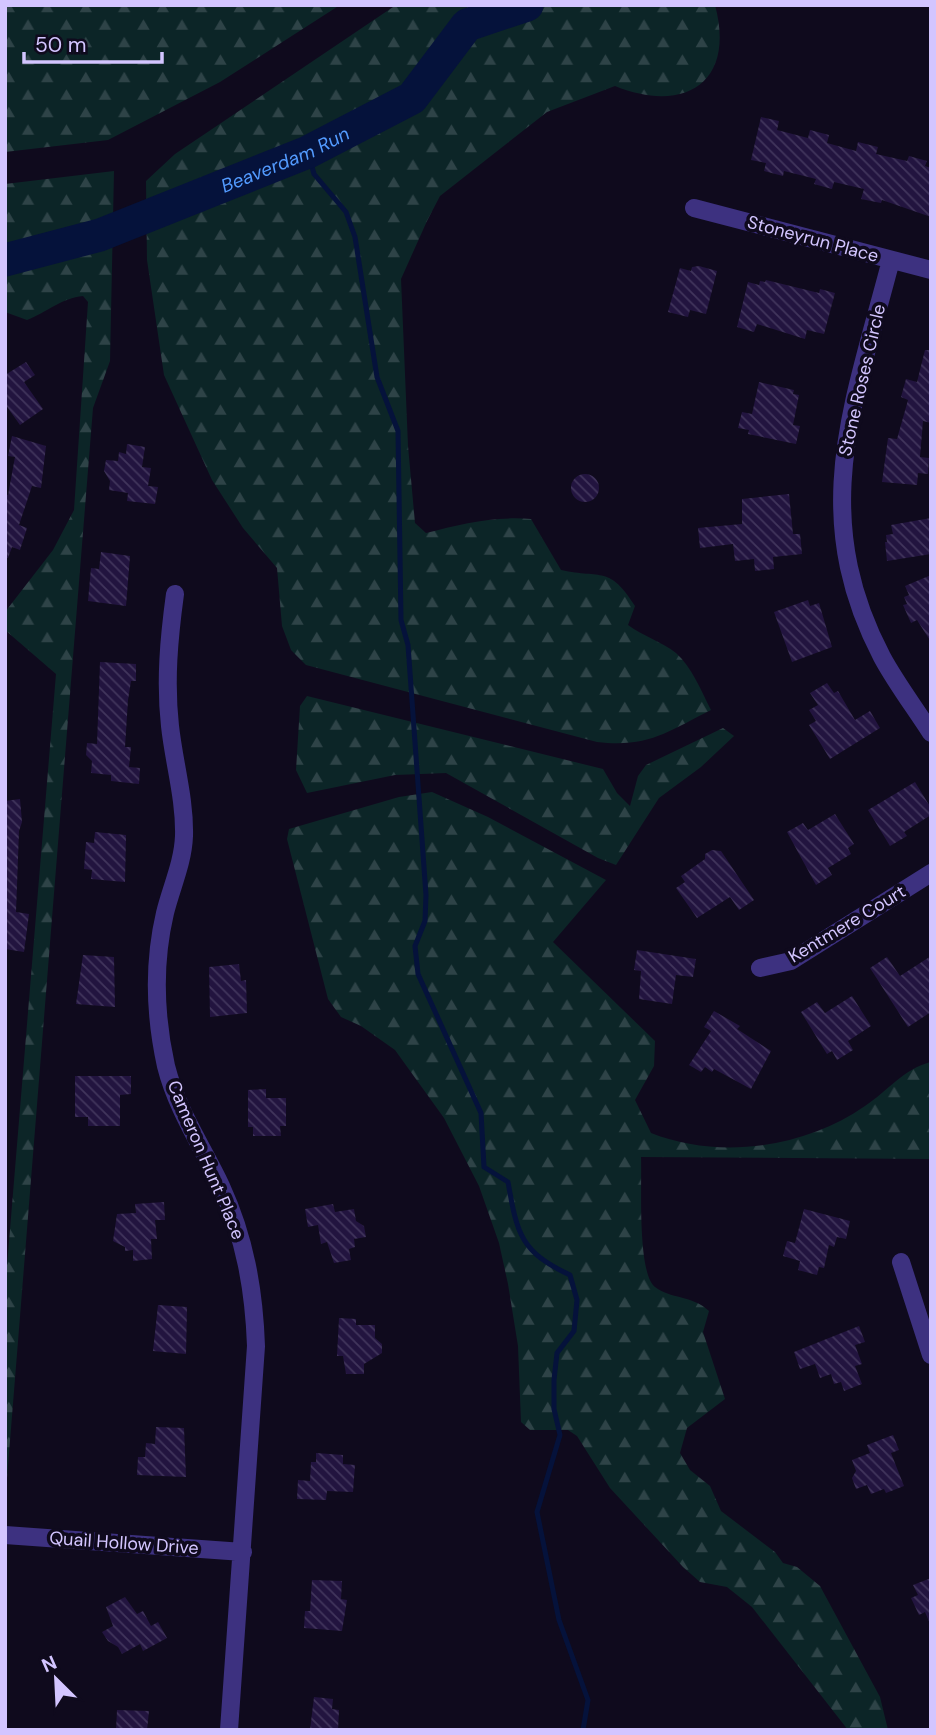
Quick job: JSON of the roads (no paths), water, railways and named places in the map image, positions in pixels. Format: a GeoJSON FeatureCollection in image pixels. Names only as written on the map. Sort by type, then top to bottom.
{"type":"FeatureCollection","features":[{"type":"Feature","properties":{"kind":"street","name":"Stoneyrun Place"},"geometry":{"type":"LineString","coordinates":[[694,208],[931,270]]}},
{"type":"Feature","properties":{"kind":"street","name":"Stone Roses Circle"},"geometry":{"type":"LineString","coordinates":[[891,260],[847,432],[840,507],[850,571],[870,631],[883,658],[931,733]]}},
{"type":"Feature","properties":{"kind":"street","name":"Cameron Hunt Place"},"geometry":{"type":"LineString","coordinates":[[176,594],[169,638],[167,683],[170,726],[184,814],[184,839],[159,948],[157,1004],[167,1069],[179,1106],[221,1185],[237,1223],[251,1283],[256,1346],[229,1730]]}},
{"type":"Feature","properties":{"kind":"street","name":"Kentmere Court"},"geometry":{"type":"LineString","coordinates":[[760,968],[790,961],[931,873]]}},
{"type":"Feature","properties":{"kind":"street"},"geometry":{"type":"LineString","coordinates":[[901,1262],[931,1355]]}},
{"type":"Feature","properties":{"kind":"street","name":"Quail Hollow Drive"},"geometry":{"type":"LineString","coordinates":[[5,1535],[243,1552]]}},
{"type":"Feature","properties":{"kind":"waterway","name":"Beaverdam Run"},"geometry":{"type":"LineString","coordinates":[[5,260],[100,235],[308,152],[412,98],[467,25],[527,5]]}},
{"type":"Feature","properties":{"kind":"waterway"},"geometry":{"type":"LineString","coordinates":[[308,152],[314,174],[346,212],[355,237],[377,377],[398,431],[401,620],[408,645],[426,895],[425,921],[415,946],[418,974],[481,1113],[484,1167],[508,1182],[514,1215],[524,1239],[540,1258],[570,1275],[577,1300],[574,1331],[557,1353],[554,1409],[560,1435],[537,1512],[559,1620],[588,1700],[583,1730]]}}]}
